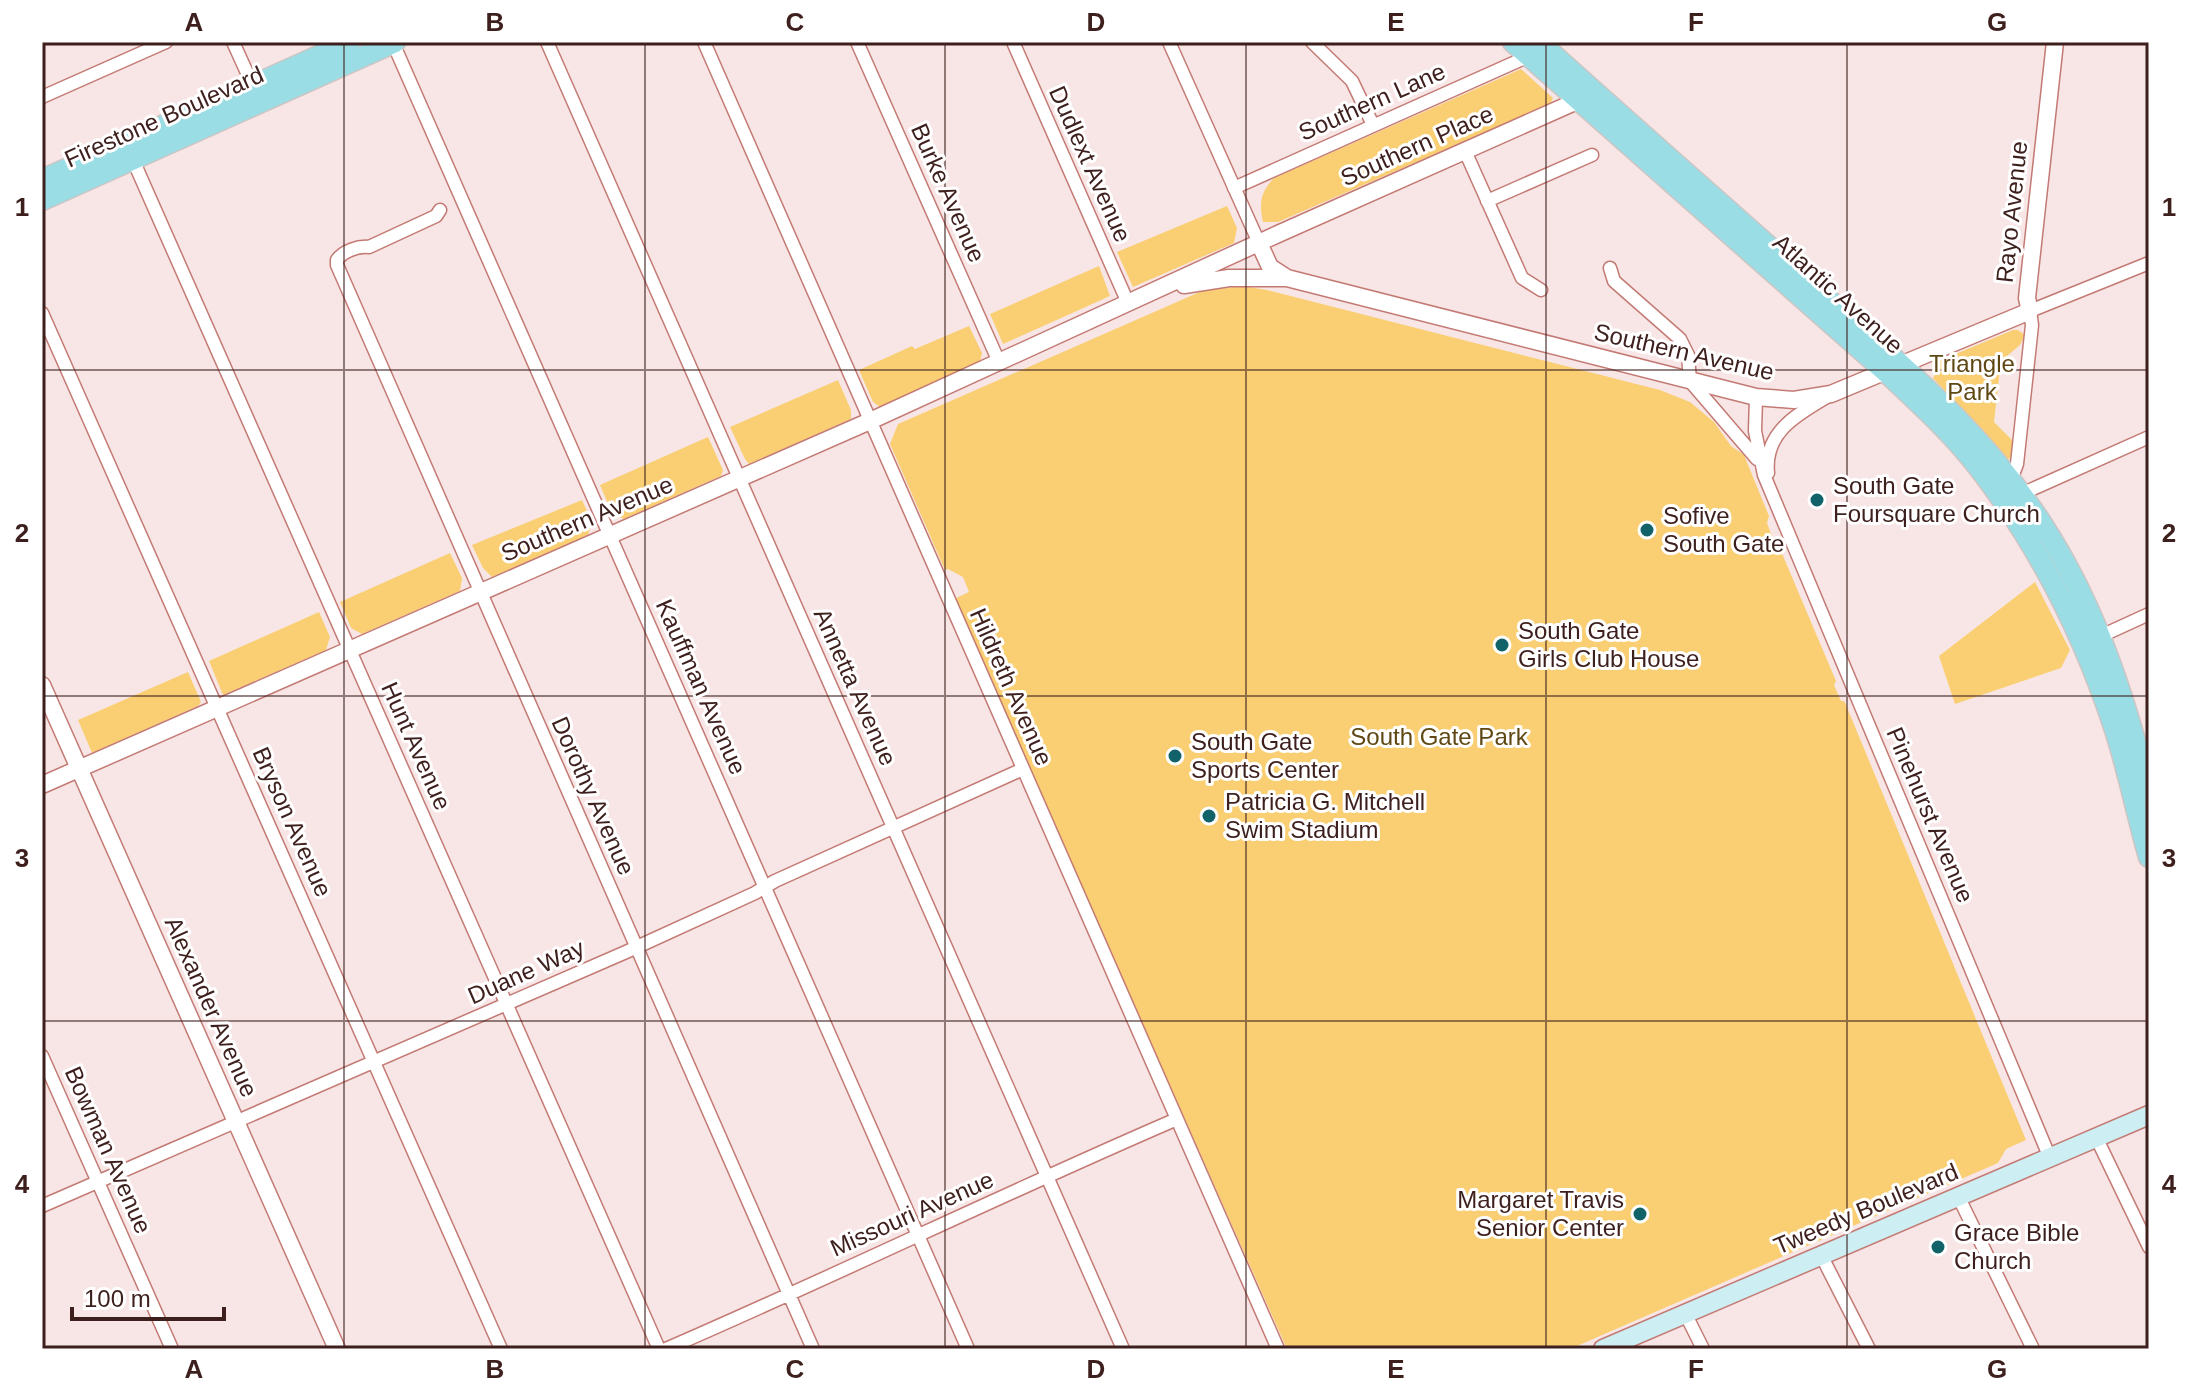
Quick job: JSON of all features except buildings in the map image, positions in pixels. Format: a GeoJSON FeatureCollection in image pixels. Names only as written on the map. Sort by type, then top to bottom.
{"type":"FeatureCollection","features":[{"type":"Feature","properties":{"kind":"main road","name":"Firestone Boulevard"},"geometry":{"type":"LineString","coordinates":[[42,180],[350,42]]}},
{"type":"Feature","properties":{"kind":"main road","name":"Atlantic Avenue"},"geometry":{"type":"LineString","coordinates":[[1513,42],[1534,49],[1894,368],[1954,412],[2067,566],[2101,636],[2116,673],[2145,794],[2149,857]]}},
{"type":"Feature","properties":{"kind":"main road","name":"Firestone Boulevard"},"geometry":{"type":"LineString","coordinates":[[42,200],[394,43]]}},
{"type":"Feature","properties":{"kind":"main road","name":"Atlantic Avenue"},"geometry":{"type":"LineString","coordinates":[[2012,492],[2145,794]]}},
{"type":"Feature","properties":{"kind":"main road","name":"Tweedy Boulevard"},"geometry":{"type":"LineString","coordinates":[[1603,1349],[2149,1115]]}},
{"type":"Feature","properties":{"kind":"street"},"geometry":{"type":"LineString","coordinates":[[42,97],[166,42]]}},
{"type":"Feature","properties":{"kind":"street"},"geometry":{"type":"LineString","coordinates":[[233,42],[253,86]]}},
{"type":"Feature","properties":{"kind":"street","name":"Annetta Avenue"},"geometry":{"type":"LineString","coordinates":[[547,42],[1123,1349]]}},
{"type":"Feature","properties":{"kind":"street","name":"Hildreth Avenue"},"geometry":{"type":"LineString","coordinates":[[704,42],[1278,1349]]}},
{"type":"Feature","properties":{"kind":"street","name":"Burke Avenue"},"geometry":{"type":"LineString","coordinates":[[857,42],[999,362]]}},
{"type":"Feature","properties":{"kind":"street","name":"Dudlext Avenue"},"geometry":{"type":"LineString","coordinates":[[1013,42],[1128,303]]}},
{"type":"Feature","properties":{"kind":"street"},"geometry":{"type":"LineString","coordinates":[[1169,42],[1270,267],[1287,278]]}},
{"type":"Feature","properties":{"kind":"street"},"geometry":{"type":"LineString","coordinates":[[1312,42],[1352,81],[1373,125]]}},
{"type":"Feature","properties":{"kind":"street","name":"Rayo Avenue"},"geometry":{"type":"LineString","coordinates":[[2012,492],[2030,351],[2032,325],[2027,298],[2055,42]]}},
{"type":"Feature","properties":{"kind":"street","name":"Kauffman Avenue"},"geometry":{"type":"LineString","coordinates":[[394,43],[968,1349]]}},
{"type":"Feature","properties":{"kind":"street","name":"Southern Lane"},"geometry":{"type":"LineString","coordinates":[[1234,188],[1534,49]]}},
{"type":"Feature","properties":{"kind":"street","name":"Southern Place"},"geometry":{"type":"LineString","coordinates":[[1259,243],[1588,96]]}},
{"type":"Feature","properties":{"kind":"street"},"geometry":{"type":"LineString","coordinates":[[1465,151],[1522,278],[1541,290]]}},
{"type":"Feature","properties":{"kind":"street"},"geometry":{"type":"LineString","coordinates":[[1487,201],[1592,155]]}},
{"type":"Feature","properties":{"kind":"street","name":"Hunt Avenue"},"geometry":{"type":"LineString","coordinates":[[133,160],[659,1349]]}},
{"type":"Feature","properties":{"kind":"street","name":"Dorothy Avenue"},"geometry":{"type":"LineString","coordinates":[[462,200],[366,240],[361,246],[341,255],[337,260],[339,270],[813,1349]]}},
{"type":"Feature","properties":{"kind":"street","name":"Southern Avenue"},"geometry":{"type":"LineString","coordinates":[[42,785],[870,421],[1259,243]]}},
{"type":"Feature","properties":{"kind":"street","name":"Southern Avenue"},"geometry":{"type":"LineString","coordinates":[[1149,294],[1216,279],[1287,278],[1756,397],[1794,400],[1831,394],[2149,263]]}},
{"type":"Feature","properties":{"kind":"street"},"geometry":{"type":"LineString","coordinates":[[1610,268],[1614,281],[1680,339],[1688,355],[1690,381]]}},
{"type":"Feature","properties":{"kind":"street","name":"Bryson Avenue"},"geometry":{"type":"LineString","coordinates":[[42,313],[501,1349]]}},
{"type":"Feature","properties":{"kind":"street","name":"Pinehurst Avenue"},"geometry":{"type":"LineString","coordinates":[[1690,381],[1759,462]]}},
{"type":"Feature","properties":{"kind":"street","name":"Pinehurst Avenue"},"geometry":{"type":"LineString","coordinates":[[1769,488],[1768,455],[1778,432],[1787,422],[1831,394]]}},
{"type":"Feature","properties":{"kind":"street","name":"Pinehurst Avenue"},"geometry":{"type":"LineString","coordinates":[[1756,397],[1755,431],[1759,462],[1769,488],[2050,1158]]}},
{"type":"Feature","properties":{"kind":"street"},"geometry":{"type":"LineString","coordinates":[[2012,492],[2149,437]]}},
{"type":"Feature","properties":{"kind":"street"},"geometry":{"type":"LineString","coordinates":[[2101,636],[2149,614]]}},
{"type":"Feature","properties":{"kind":"street","name":"Alexander Avenue"},"geometry":{"type":"LineString","coordinates":[[42,685],[337,1349]]}},
{"type":"Feature","properties":{"kind":"street","name":"Duane Way"},"geometry":{"type":"LineString","coordinates":[[42,1206],[506,1005],[1023,769]]}},
{"type":"Feature","properties":{"kind":"street","name":"Bowman Avenue"},"geometry":{"type":"LineString","coordinates":[[42,1056],[172,1349]]}},
{"type":"Feature","properties":{"kind":"street","name":"Missouri Avenue"},"geometry":{"type":"LineString","coordinates":[[666,1349],[1177,1119]]}},
{"type":"Feature","properties":{"kind":"street"},"geometry":{"type":"LineString","coordinates":[[2096,1137],[2149,1247]]}},
{"type":"Feature","properties":{"kind":"street"},"geometry":{"type":"LineString","coordinates":[[1958,1196],[2033,1349]]}},
{"type":"Feature","properties":{"kind":"street"},"geometry":{"type":"LineString","coordinates":[[1821,1255],[1869,1349]]}},
{"type":"Feature","properties":{"kind":"street"},"geometry":{"type":"LineString","coordinates":[[1685,1313],[1703,1349]]}},
{"type":"Feature","properties":{"kind":"green space"},"geometry":{"type":"Polygon","coordinates":[[[1521,69],[1553,98],[1550,104],[1278,222],[1263,222],[1262,198],[1274,178],[1521,69]]]}},
{"type":"Feature","properties":{"kind":"green space"},"geometry":{"type":"Polygon","coordinates":[[[1227,206],[1237,228],[1234,243],[1133,287],[1117,252],[1227,206]]]}},
{"type":"Feature","properties":{"kind":"green space"},"geometry":{"type":"Polygon","coordinates":[[[1099,266],[1110,296],[1003,344],[990,314],[1099,266]]]}},
{"type":"Feature","properties":{"kind":"green space","name":"South Gate Park"},"geometry":{"type":"Polygon","coordinates":[[[1242,286],[1660,390],[1690,402],[1714,422],[1731,446],[1744,455],[1769,516],[1767,523],[1775,544],[1778,544],[1836,681],[1834,685],[1846,705],[2026,1140],[2006,1149],[1998,1163],[1570,1349],[1287,1349],[954,599],[969,592],[963,577],[945,570],[890,444],[898,424],[1202,291],[1242,286]]]}},
{"type":"Feature","properties":{"kind":"green space"},"geometry":{"type":"Polygon","coordinates":[[[969,326],[982,353],[980,362],[880,407],[873,402],[859,370],[912,346],[915,349],[969,326]]]}},
{"type":"Feature","properties":{"kind":"green space","name":"Triangle Park"},"geometry":{"type":"Polygon","coordinates":[[[2013,330],[2025,335],[2020,345],[2001,361],[1994,422],[2013,441],[2011,458],[2005,460],[1986,434],[1933,378],[1936,373],[1934,363],[2013,330]]]}},
{"type":"Feature","properties":{"kind":"green space"},"geometry":{"type":"Polygon","coordinates":[[[838,380],[851,410],[851,419],[749,464],[730,427],[838,380]]]}},
{"type":"Feature","properties":{"kind":"green space"},"geometry":{"type":"Polygon","coordinates":[[[708,437],[723,470],[721,476],[624,519],[612,513],[600,485],[708,437]]]}},
{"type":"Feature","properties":{"kind":"green space"},"geometry":{"type":"Polygon","coordinates":[[[582,500],[592,522],[588,535],[492,577],[483,568],[472,545],[582,500]]]}},
{"type":"Feature","properties":{"kind":"green space"},"geometry":{"type":"Polygon","coordinates":[[[450,553],[462,578],[460,591],[362,634],[351,628],[340,602],[450,553]]]}},
{"type":"Feature","properties":{"kind":"green space"},"geometry":{"type":"Polygon","coordinates":[[[2035,582],[2070,650],[2061,668],[1955,704],[1939,656],[2035,582]]]}},
{"type":"Feature","properties":{"kind":"green space"},"geometry":{"type":"Polygon","coordinates":[[[319,612],[330,637],[326,650],[223,695],[209,661],[319,612]]]}},
{"type":"Feature","properties":{"kind":"green space"},"geometry":{"type":"Polygon","coordinates":[[[188,672],[201,702],[198,706],[92,753],[78,720],[188,672]]]}},
{"type":"Feature","properties":{"kind":"place","name":"South Gate Foursquare Church"},"geometry":{"type":"Point","coordinates":[1817,500]}},
{"type":"Feature","properties":{"kind":"place","name":"Sofive South Gate"},"geometry":{"type":"Point","coordinates":[1647,530]}},
{"type":"Feature","properties":{"kind":"place","name":"South Gate Girls Club House"},"geometry":{"type":"Point","coordinates":[1502,645]}},
{"type":"Feature","properties":{"kind":"place","name":"South Gate Sports Center"},"geometry":{"type":"Point","coordinates":[1175,756]}},
{"type":"Feature","properties":{"kind":"place","name":"Patricia G. Mitchell Swim Stadium"},"geometry":{"type":"Point","coordinates":[1209,816]}},
{"type":"Feature","properties":{"kind":"place","name":"Margaret Travis Senior Center"},"geometry":{"type":"Point","coordinates":[1640,1214]}},
{"type":"Feature","properties":{"kind":"place","name":"Grace Bible Church"},"geometry":{"type":"Point","coordinates":[1938,1247]}}]}
